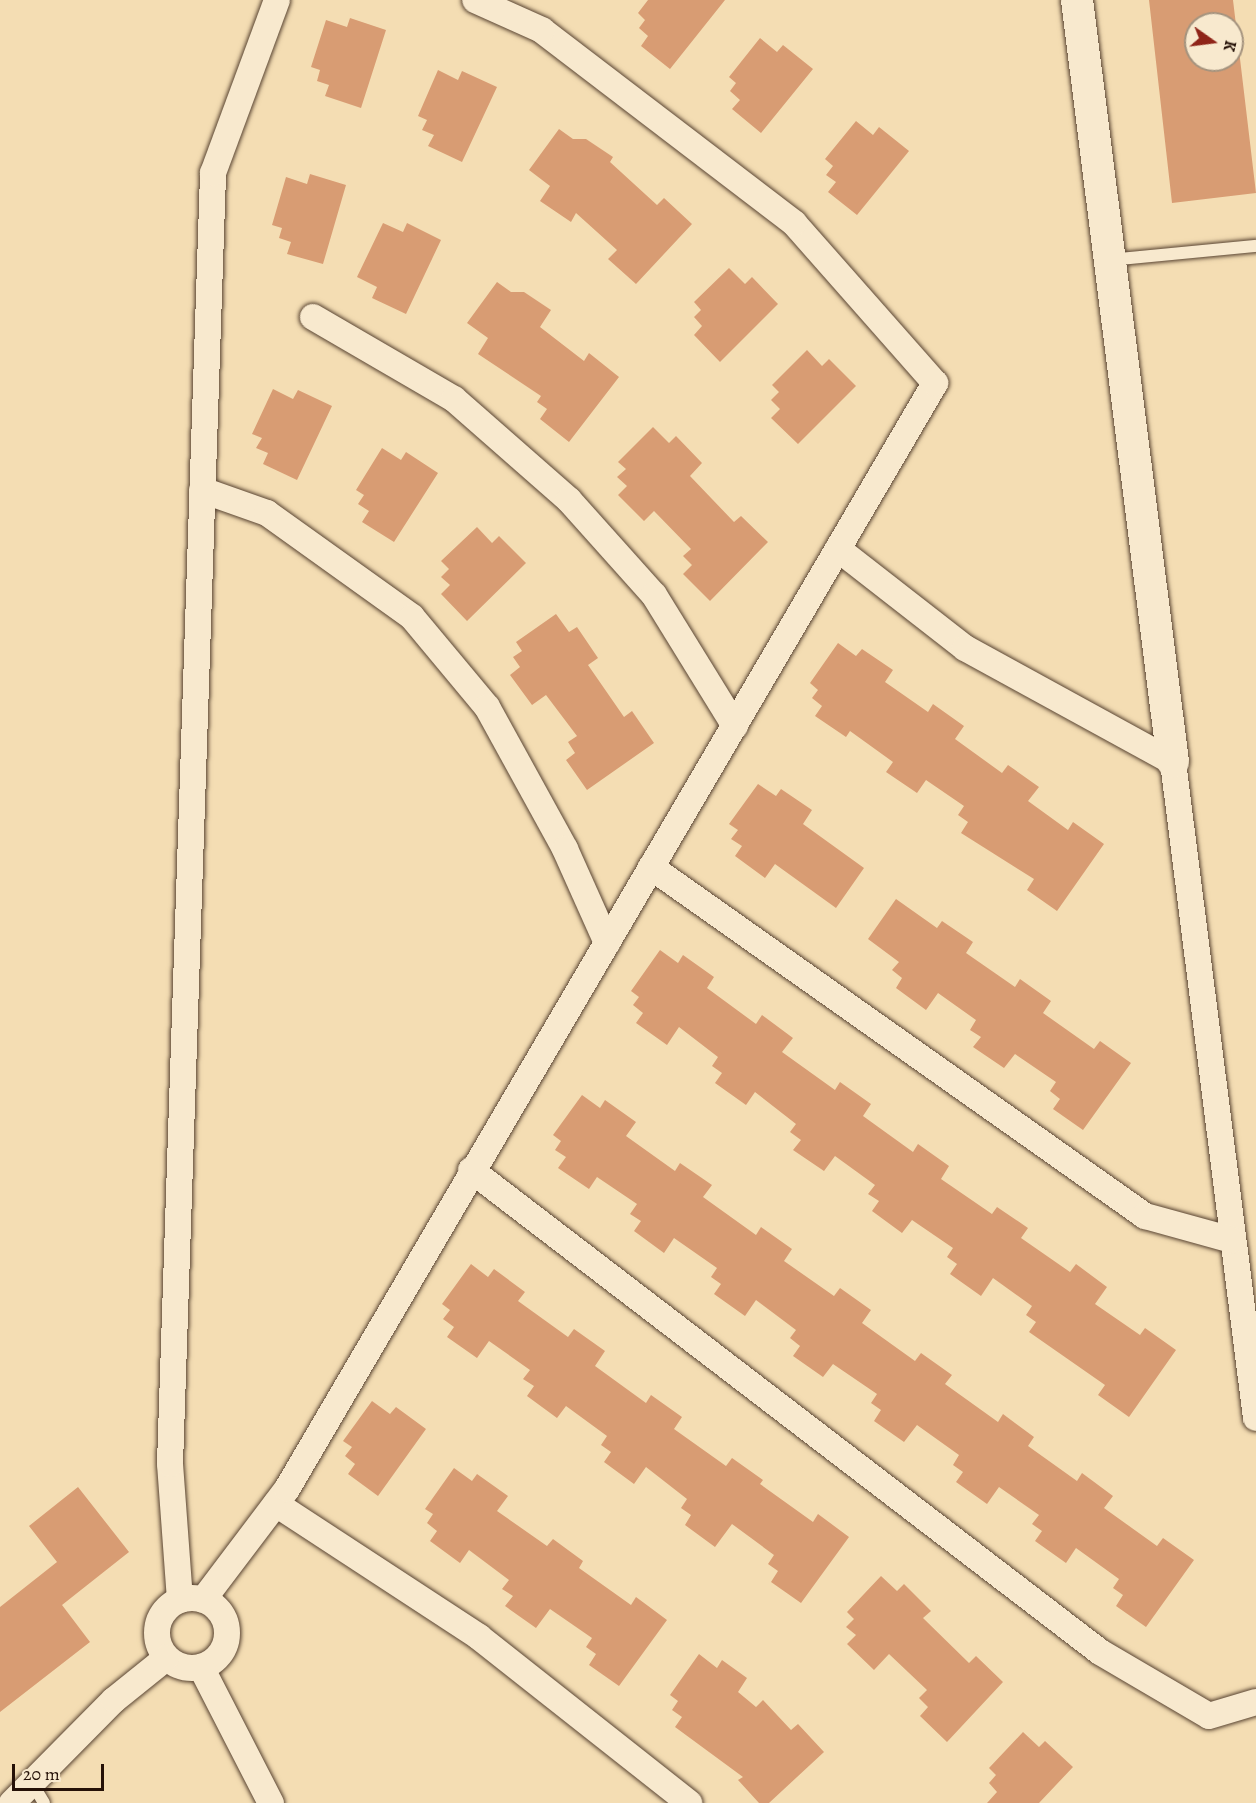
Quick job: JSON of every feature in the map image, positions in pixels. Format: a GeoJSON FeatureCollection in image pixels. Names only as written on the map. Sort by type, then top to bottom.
{"type":"FeatureCollection","features":[{"type":"Feature","properties":{"kind":"street"},"geometry":{"type":"LineString","coordinates":[[192,1600],[170,1464],[213,173],[277,0]]}},
{"type":"Feature","properties":{"kind":"street"},"geometry":{"type":"LineString","coordinates":[[192,1600],[221,1614],[227,1637],[218,1657],[201,1667],[186,1668],[166,1658],[160,1648],[158,1625],[162,1614],[192,1600],[276,1504],[935,383],[795,223],[542,30],[475,0]]}},
{"type":"Feature","properties":{"kind":"street"},"geometry":{"type":"LineString","coordinates":[[1077,0],[1108,260],[1256,1418]]}},
{"type":"Feature","properties":{"kind":"street"},"geometry":{"type":"LineString","coordinates":[[313,317],[454,399],[569,500],[654,596],[735,726]]}},
{"type":"Feature","properties":{"kind":"street"},"geometry":{"type":"LineString","coordinates":[[202,490],[267,513],[412,616],[487,707],[565,849],[607,943]]}},
{"type":"Feature","properties":{"kind":"street"},"geometry":{"type":"LineString","coordinates":[[838,549],[965,648],[1173,762]]}},
{"type":"Feature","properties":{"kind":"street"},"geometry":{"type":"LineString","coordinates":[[651,867],[1145,1216],[1232,1240]]}},
{"type":"Feature","properties":{"kind":"street"},"geometry":{"type":"LineString","coordinates":[[471,1170],[1100,1652],[1209,1716],[1256,1702]]}},
{"type":"Feature","properties":{"kind":"street"},"geometry":{"type":"LineString","coordinates":[[276,1504],[479,1637],[689,1803]]}},
{"type":"Feature","properties":{"kind":"street"},"geometry":{"type":"LineString","coordinates":[[12,1803],[38,1793],[114,1700],[166,1658]]}},
{"type":"Feature","properties":{"kind":"street"},"geometry":{"type":"LineString","coordinates":[[201,1667],[271,1803]]}},
{"type":"Feature","properties":{"kind":"lane"},"geometry":{"type":"LineString","coordinates":[[1108,260],[1256,246]]}},
{"type":"Feature","properties":{"kind":"building"},"geometry":{"type":"Polygon","coordinates":[[[648,0],[725,0],[670,69],[641,46],[648,36],[639,28],[645,20],[638,13],[648,0]]]}},
{"type":"Feature","properties":{"kind":"building"},"geometry":{"type":"Polygon","coordinates":[[[1149,0],[1233,0],[1234,12],[1184,12],[1184,72],[1242,72],[1256,193],[1172,203],[1149,0]]]}},
{"type":"Feature","properties":{"kind":"building"},"geometry":{"type":"Polygon","coordinates":[[[350,18],[386,30],[361,108],[325,96],[329,85],[317,81],[320,70],[311,67],[326,20],[347,27],[350,18]]]}},
{"type":"Feature","properties":{"kind":"building"},"geometry":{"type":"Polygon","coordinates":[[[760,38],[777,52],[783,45],[813,69],[761,133],[732,109],[740,100],[730,91],[736,83],[729,77],[760,38]]]}},
{"type":"Feature","properties":{"kind":"building"},"geometry":{"type":"Polygon","coordinates":[[[438,70],[458,80],[462,71],[497,87],[462,162],[428,146],[434,135],[422,130],[427,120],[418,116],[438,70]]]}},
{"type":"Feature","properties":{"kind":"building"},"geometry":{"type":"Polygon","coordinates":[[[856,121],[873,135],[879,127],[909,151],[857,215],[828,192],[836,182],[826,175],[833,166],[825,159],[856,121]]]}},
{"type":"Feature","properties":{"kind":"building"},"geometry":{"type":"Polygon","coordinates":[[[559,129],[573,139],[586,139],[613,157],[610,162],[657,205],[664,198],[692,224],[636,284],[608,259],[617,250],[576,213],[571,222],[540,201],[550,186],[529,170],[559,129]]]}},
{"type":"Feature","properties":{"kind":"building"},"geometry":{"type":"Polygon","coordinates":[[[310,174],[346,185],[323,264],[287,254],[291,242],[279,238],[282,228],[272,225],[286,177],[307,184],[310,174]]]}},
{"type":"Feature","properties":{"kind":"building"},"geometry":{"type":"Polygon","coordinates":[[[383,223],[403,232],[407,223],[441,240],[406,314],[372,298],[377,287],[357,277],[383,223]]]}},
{"type":"Feature","properties":{"kind":"building"},"geometry":{"type":"Polygon","coordinates":[[[729,268],[745,284],[752,277],[778,304],[720,362],[694,335],[702,326],[694,317],[701,310],[694,302],[729,268]]]}},
{"type":"Feature","properties":{"kind":"building"},"geometry":{"type":"Polygon","coordinates":[[[497,282],[511,292],[524,292],[551,310],[540,327],[584,361],[589,353],[619,377],[569,442],[540,419],[547,409],[537,402],[541,396],[478,354],[488,338],[467,323],[497,282]]]}},
{"type":"Feature","properties":{"kind":"building"},"geometry":{"type":"Polygon","coordinates":[[[807,350],[822,366],[829,359],[856,386],[798,444],[771,418],[780,409],[771,400],[779,392],[772,385],[807,350]]]}},
{"type":"Feature","properties":{"kind":"building"},"geometry":{"type":"Polygon","coordinates":[[[273,389],[293,399],[298,390],[332,406],[297,480],[263,464],[268,453],[256,448],[262,438],[252,434],[273,389]]]}},
{"type":"Feature","properties":{"kind":"building"},"geometry":{"type":"Polygon","coordinates":[[[653,427],[669,443],[676,436],[702,463],[690,476],[734,522],[741,516],[768,542],[710,601],[683,574],[692,565],[683,556],[691,549],[654,511],[644,521],[618,495],[627,486],[617,477],[626,469],[618,462],[653,427]]]}},
{"type":"Feature","properties":{"kind":"building"},"geometry":{"type":"Polygon","coordinates":[[[382,448],[401,460],[406,452],[438,473],[394,542],[362,522],[369,511],[358,504],[364,495],[356,490],[382,448]]]}},
{"type":"Feature","properties":{"kind":"building"},"geometry":{"type":"Polygon","coordinates":[[[477,527],[492,543],[499,536],[526,563],[467,621],[441,594],[450,585],[441,577],[449,569],[441,561],[477,527]]]}},
{"type":"Feature","properties":{"kind":"building"},"geometry":{"type":"Polygon","coordinates":[[[556,614],[569,632],[577,627],[598,658],[588,665],[624,717],[632,711],[654,743],[587,790],[566,760],[575,753],[568,742],[577,736],[546,695],[532,705],[510,675],[520,667],[513,657],[522,651],[516,642],[556,614]]]}},
{"type":"Feature","properties":{"kind":"building"},"geometry":{"type":"Polygon","coordinates":[[[838,643],[856,656],[862,649],[893,670],[885,682],[928,712],[933,704],[964,726],[955,739],[1002,773],[1008,765],[1039,787],[1028,801],[1068,830],[1073,822],[1104,844],[1057,911],[1027,890],[1034,879],[961,833],[968,822],[958,815],[964,806],[926,780],[917,793],[886,772],[893,762],[850,731],[846,737],[815,716],[822,706],[812,698],[818,690],[810,683],[838,643]]]}},
{"type":"Feature","properties":{"kind":"building"},"geometry":{"type":"Polygon","coordinates":[[[758,784],[776,796],[781,789],[812,810],[803,824],[864,868],[836,908],[775,864],[765,878],[735,856],[742,846],[731,839],[738,830],[729,824],[758,784]]]}},
{"type":"Feature","properties":{"kind":"building"},"geometry":{"type":"Polygon","coordinates":[[[896,899],[937,928],[942,921],[973,942],[966,953],[1015,987],[1020,979],[1051,1001],[1043,1013],[1094,1049],[1100,1041],[1131,1063],[1083,1130],[1053,1109],[1060,1099],[1050,1091],[1056,1082],[1015,1054],[1004,1068],[973,1047],[981,1037],[970,1030],[976,1020],[938,993],[926,1010],[896,988],[902,978],[892,970],[899,962],[868,939],[896,899]]]}},
{"type":"Feature","properties":{"kind":"building"},"geometry":{"type":"Polygon","coordinates":[[[660,950],[678,963],[683,955],[714,977],[707,988],[756,1024],[762,1015],[793,1038],[782,1052],[835,1090],[840,1082],[871,1104],[863,1116],[913,1152],[918,1144],[949,1166],[941,1179],[992,1214],[997,1207],[1028,1228],[1021,1238],[1070,1272],[1076,1264],[1107,1287],[1095,1304],[1140,1335],[1145,1328],[1176,1350],[1129,1417],[1098,1395],[1105,1385],[1029,1332],[1036,1322],[1026,1315],[1032,1306],[993,1278],[981,1296],[950,1274],[957,1264],[947,1257],[953,1248],[912,1220],[902,1233],[872,1211],[879,1201],[868,1194],[875,1185],[835,1156],[824,1171],[793,1150],[801,1140],[790,1132],[796,1124],[755,1092],[746,1105],[715,1083],[722,1073],[712,1066],[718,1057],[679,1027],[667,1045],[636,1023],[643,1013],[633,1005],[639,997],[631,991],[660,950]]]}},
{"type":"Feature","properties":{"kind":"building"},"geometry":{"type":"Polygon","coordinates":[[[582,1095],[600,1108],[605,1100],[636,1122],[626,1136],[675,1171],[680,1163],[712,1185],[703,1197],[756,1235],[761,1227],[792,1249],[784,1261],[834,1296],[840,1288],[871,1310],[862,1323],[915,1361],[921,1353],[952,1375],[945,1384],[998,1422],[1003,1414],[1034,1437],[1028,1446],[1077,1481],[1082,1473],[1113,1496],[1104,1508],[1157,1546],[1163,1538],[1194,1560],[1146,1627],[1116,1606],[1123,1595],[1113,1588],[1119,1579],[1076,1548],[1066,1563],[1035,1541],[1042,1531],[1032,1524],[1039,1515],[999,1487],[987,1504],[956,1482],[963,1472],[953,1465],[959,1455],[917,1425],[904,1442],[874,1421],[881,1410],[871,1403],[877,1394],[833,1364],[823,1377],[793,1356],[800,1346],[790,1338],[796,1330],[756,1300],[745,1316],[714,1294],[721,1284],[711,1277],[717,1268],[674,1238],[664,1253],[634,1231],[641,1221],[630,1214],[637,1204],[597,1177],[589,1189],[558,1168],[566,1157],[555,1150],[561,1141],[553,1135],[582,1095]]]}},
{"type":"Feature","properties":{"kind":"building"},"geometry":{"type":"Polygon","coordinates":[[[471,1264],[488,1277],[494,1269],[525,1292],[518,1301],[568,1337],[574,1329],[605,1351],[595,1366],[646,1403],[651,1395],[682,1417],[674,1429],[726,1466],[732,1458],[763,1480],[760,1484],[813,1522],[818,1514],[849,1537],[801,1603],[771,1582],[778,1571],[768,1564],[774,1555],[732,1524],[715,1547],[685,1525],[691,1515],[681,1508],[687,1499],[646,1467],[634,1484],[604,1462],[611,1452],[601,1445],[607,1436],[566,1406],[557,1418],[527,1396],[534,1386],[523,1379],[530,1370],[489,1341],[477,1358],[447,1337],[454,1327],[443,1319],[450,1310],[442,1304],[471,1264]]]}},
{"type":"Feature","properties":{"kind":"building"},"geometry":{"type":"Polygon","coordinates":[[[372,1401],[390,1414],[396,1407],[426,1429],[378,1496],[348,1474],[355,1464],[345,1456],[352,1447],[343,1441],[372,1401]]]}},
{"type":"Feature","properties":{"kind":"building"},"geometry":{"type":"Polygon","coordinates":[[[454,1468],[472,1481],[477,1474],[508,1496],[497,1511],[547,1546],[553,1539],[583,1561],[579,1568],[631,1605],[636,1597],[667,1620],[619,1686],[589,1665],[596,1654],[586,1647],[592,1638],[550,1609],[536,1628],[505,1606],[513,1596],[502,1589],[509,1580],[469,1550],[460,1563],[430,1541],[437,1531],[427,1523],[433,1514],[425,1509],[454,1468]]]}},
{"type":"Feature","properties":{"kind":"building"},"geometry":{"type":"Polygon","coordinates":[[[78,1487],[129,1552],[62,1605],[90,1642],[0,1712],[0,1607],[57,1562],[29,1526],[78,1487]]]}},
{"type":"Feature","properties":{"kind":"building"},"geometry":{"type":"Polygon","coordinates":[[[881,1576],[897,1591],[904,1584],[931,1611],[923,1618],[969,1663],[976,1656],[1003,1682],[947,1742],[920,1716],[928,1707],[919,1698],[927,1690],[889,1654],[874,1670],[847,1644],[856,1635],[846,1627],[854,1619],[847,1612],[881,1576]]]}},
{"type":"Feature","properties":{"kind":"building"},"geometry":{"type":"Polygon","coordinates":[[[699,1654],[717,1668],[722,1660],[747,1678],[738,1692],[756,1707],[763,1700],[791,1730],[798,1724],[824,1752],[769,1803],[759,1803],[738,1780],[743,1777],[675,1727],[682,1717],[672,1710],[678,1701],[670,1695],[699,1654]]]}},
{"type":"Feature","properties":{"kind":"building"},"geometry":{"type":"Polygon","coordinates":[[[1023,1732],[1039,1747],[1045,1741],[1073,1767],[1039,1803],[987,1803],[997,1792],[989,1783],[996,1775],[989,1768],[1023,1732]]]}}]}
